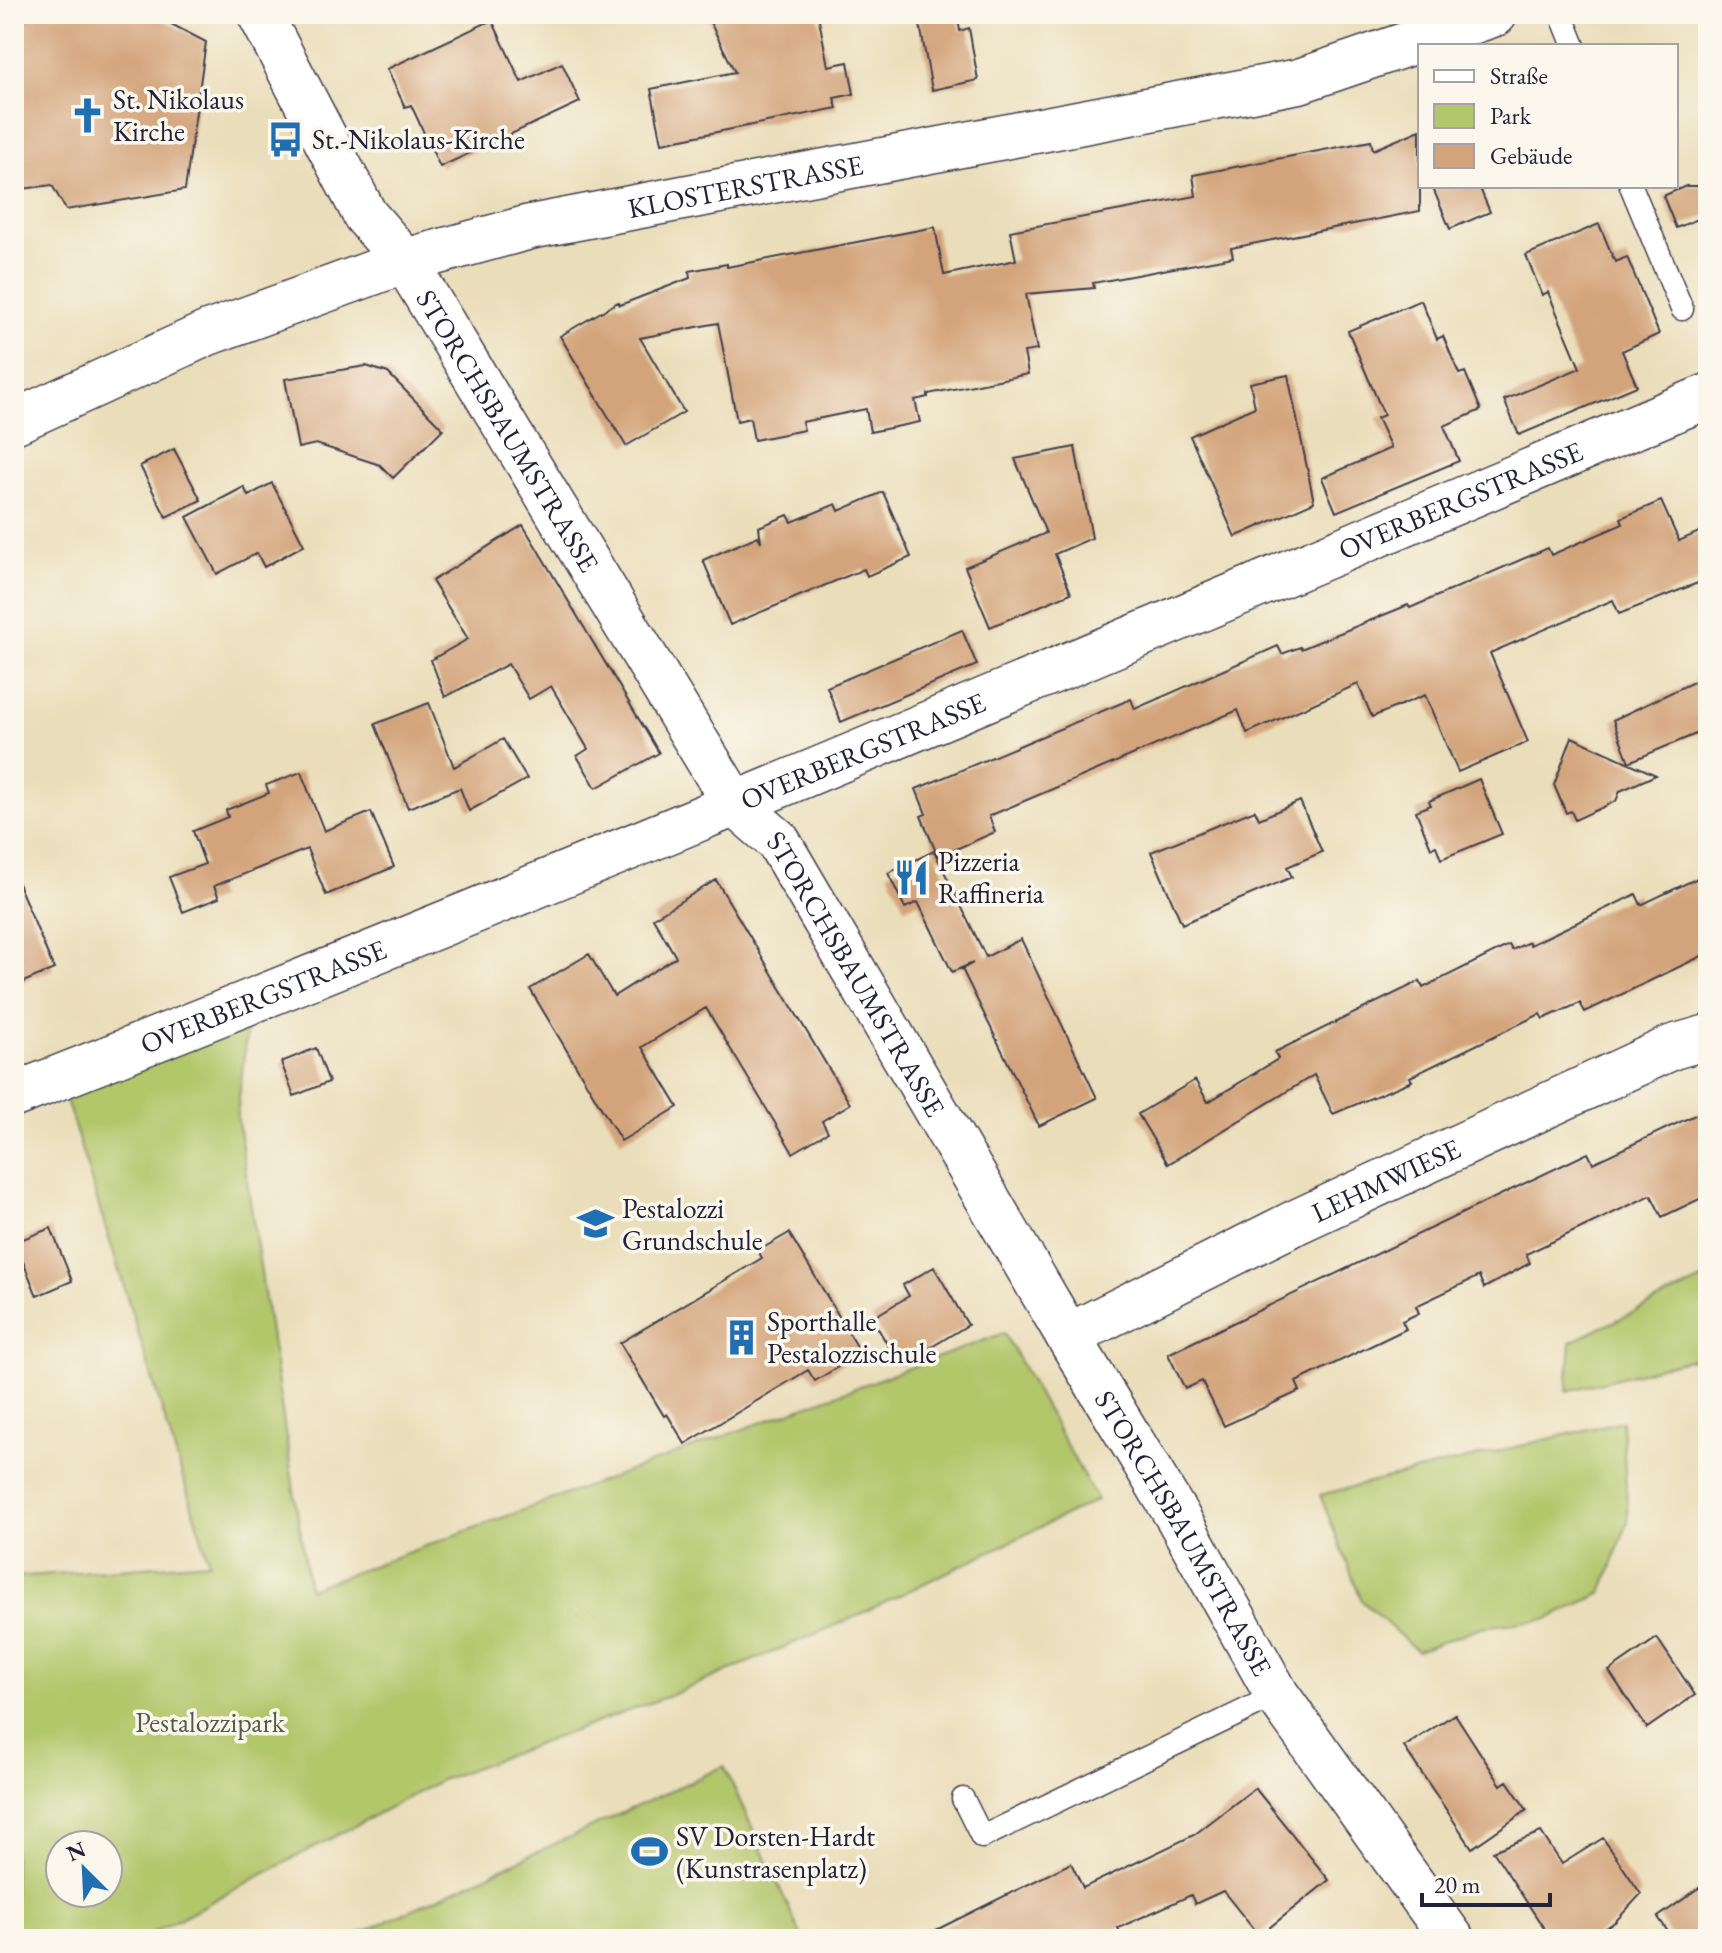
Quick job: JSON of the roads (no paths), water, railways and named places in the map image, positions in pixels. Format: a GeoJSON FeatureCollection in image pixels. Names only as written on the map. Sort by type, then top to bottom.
{"type":"FeatureCollection","features":[{"type":"Feature","properties":{"kind":"street","name":"STORCHSBAUMSTRASSE"},"geometry":{"type":"LineString","coordinates":[[260,14],[365,215],[405,261],[734,803],[778,841],[1177,1516],[1277,1695],[1452,1939]]}},
{"type":"Feature","properties":{"kind":"street","name":"KLOSTERSTRASSE"},"geometry":{"type":"LineString","coordinates":[[14,422],[208,333],[405,261],[530,227],[1299,81],[1495,14]]}},
{"type":"Feature","properties":{"kind":"street","name":"OVERBERGSTRASSE"},"geometry":{"type":"LineString","coordinates":[[14,1095],[734,803],[1708,396]]}},
{"type":"Feature","properties":{"kind":"street","name":"LEHMWIESE"},"geometry":{"type":"LineString","coordinates":[[1068,1336],[1310,1216],[1673,1047],[1708,1037]]}},
{"type":"Feature","properties":{"kind":"lane"},"geometry":{"type":"LineString","coordinates":[[1561,14],[1573,44]]}},
{"type":"Feature","properties":{"kind":"lane"},"geometry":{"type":"LineString","coordinates":[[1632,188],[1682,309]]}},
{"type":"Feature","properties":{"kind":"lane"},"geometry":{"type":"LineString","coordinates":[[963,1799],[982,1837],[1277,1695]]}},
{"type":"Feature","properties":{"kind":"place","name":"St. Nikolaus Kirche"},"geometry":{"type":"Point","coordinates":[87,115]}},
{"type":"Feature","properties":{"kind":"place","name":"St.-Nikolaus-Kirche"},"geometry":{"type":"Point","coordinates":[286,139]}},
{"type":"Feature","properties":{"kind":"place","name":"Pizzeria Raffineria"},"geometry":{"type":"Point","coordinates":[912,877]}},
{"type":"Feature","properties":{"kind":"place","name":"Pestalozzi Grundschule"},"geometry":{"type":"Point","coordinates":[596,1224]}},
{"type":"Feature","properties":{"kind":"place","name":"Sporthalle Pestalozzischule"},"geometry":{"type":"Point","coordinates":[741,1337]}},
{"type":"Feature","properties":{"kind":"place","name":"SV Dorsten-Hardt (Kunstrasenplatz)"},"geometry":{"type":"Point","coordinates":[650,1852]}},
{"type":"Feature","properties":{"kind":"park label","name":"Pestalozzipark"},"geometry":{"type":"Point","coordinates":[210,1722]}}]}
